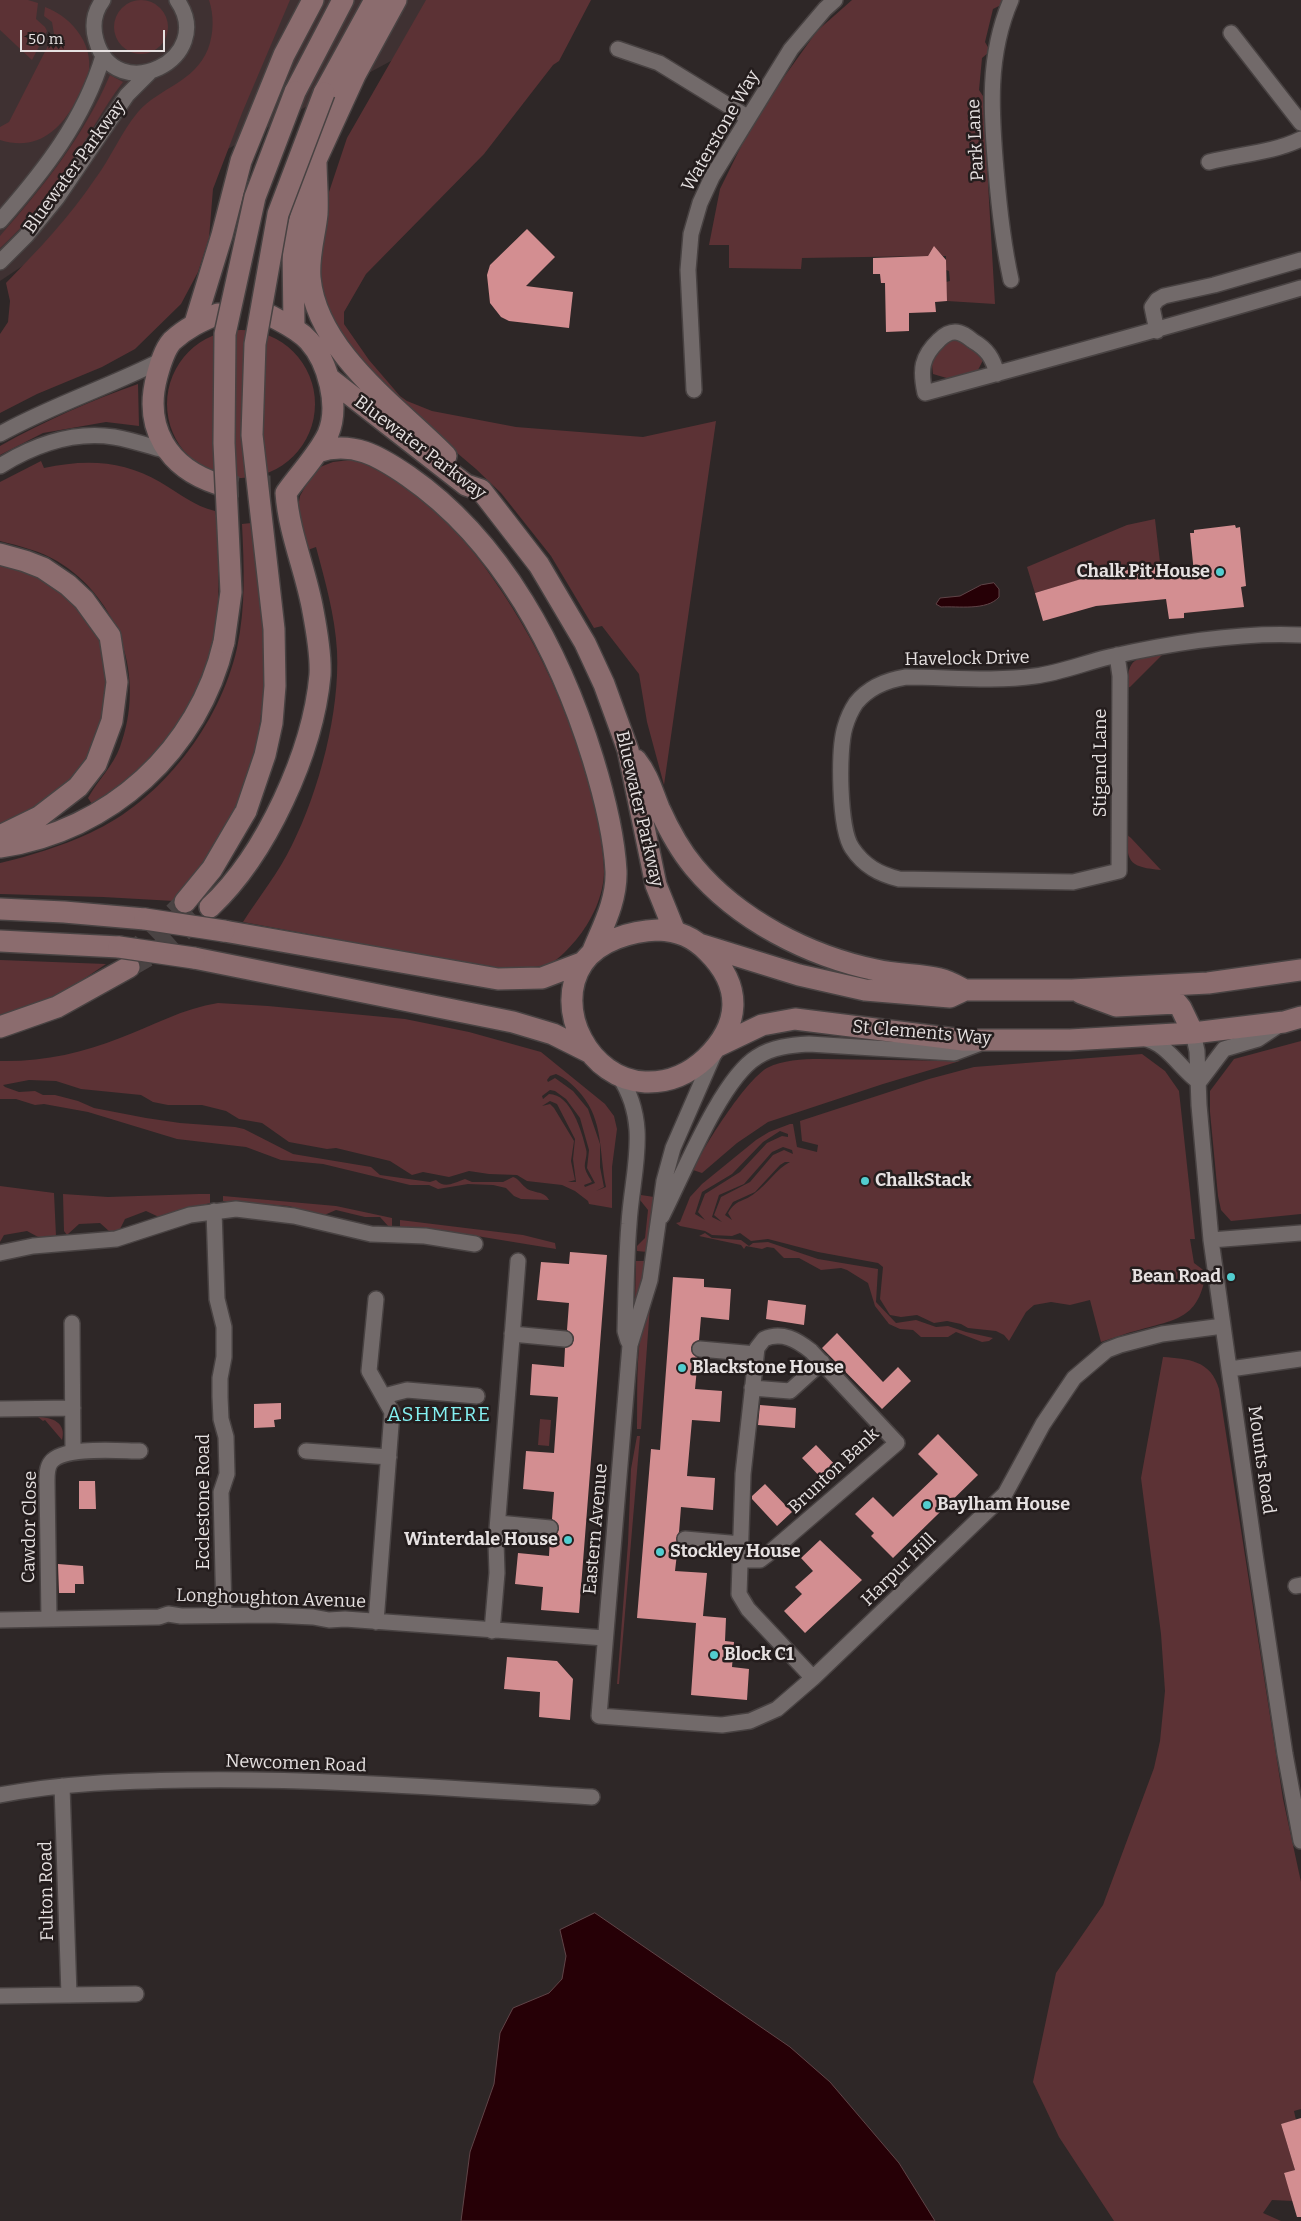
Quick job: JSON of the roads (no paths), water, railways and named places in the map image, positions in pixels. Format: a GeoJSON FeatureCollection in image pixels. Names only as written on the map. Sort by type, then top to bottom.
{"type":"FeatureCollection","features":[{"type":"Feature","properties":{"kind":"main road"},"geometry":{"type":"LineString","coordinates":[[195,323],[222,235],[241,161],[284,55],[313,0]]}},
{"type":"Feature","properties":{"kind":"main road"},"geometry":{"type":"LineString","coordinates":[[0,847],[55,834],[82,822],[121,799],[174,748],[192,722],[211,684],[224,642],[231,592],[224,443],[225,334],[255,197],[295,92],[343,0]]}},
{"type":"Feature","properties":{"kind":"main road"},"geometry":{"type":"LineString","coordinates":[[185,902],[212,869],[246,811],[265,755],[272,723],[275,686],[274,629],[252,435],[255,344],[278,214],[324,92],[375,0]]}},
{"type":"Feature","properties":{"kind":"main road"},"geometry":{"type":"LineString","coordinates":[[294,328],[293,245],[316,160],[355,75],[396,0]]}},
{"type":"Feature","properties":{"kind":"main road"},"geometry":{"type":"LineString","coordinates":[[316,160],[317,213],[310,272],[315,304],[321,318],[342,350],[372,386],[481,490]]}},
{"type":"Feature","properties":{"kind":"main road"},"geometry":{"type":"LineString","coordinates":[[218,314],[195,323],[171,342],[162,360],[155,386],[153,408],[157,430],[167,450],[195,475],[218,484]]}},
{"type":"Feature","properties":{"kind":"main road"},"geometry":{"type":"LineString","coordinates":[[210,907],[228,891],[258,846],[281,804],[300,758],[311,723],[320,673],[313,610],[288,513],[286,493],[317,452],[329,432],[333,407],[330,379],[310,342],[294,328],[271,316]]}},
{"type":"Feature","properties":{"kind":"main road","name":"Bluewater Parkway"},"geometry":{"type":"LineString","coordinates":[[330,379],[466,485],[481,490],[539,565],[577,626],[604,684],[628,750],[656,885],[675,932]]}},
{"type":"Feature","properties":{"kind":"main road","name":"Bluewater Parkway"},"geometry":{"type":"LineString","coordinates":[[317,452],[338,447],[359,449],[383,460],[430,492],[456,515],[476,538],[516,590],[541,633],[561,672],[581,720],[601,786],[612,841],[616,872],[614,894],[609,913],[588,958]]}},
{"type":"Feature","properties":{"kind":"main road"},"geometry":{"type":"LineString","coordinates":[[271,486],[298,476]]}},
{"type":"Feature","properties":{"kind":"main road"},"geometry":{"type":"LineString","coordinates":[[0,554],[42,568],[68,585],[84,600],[110,636],[117,682],[112,721],[96,764],[78,787],[39,817],[0,836]]}},
{"type":"Feature","properties":{"kind":"main road"},"geometry":{"type":"LineString","coordinates":[[628,750],[646,773],[659,807],[681,849],[712,886],[742,911],[803,945],[841,960],[886,973],[940,979],[965,990]]}},
{"type":"Feature","properties":{"kind":"main road"},"geometry":{"type":"LineString","coordinates":[[0,909],[145,919],[224,931],[488,978],[532,980],[554,974],[588,958],[608,943],[634,933],[651,931],[675,932],[686,935],[700,944],[724,971],[732,994],[733,1010],[718,1046],[692,1070],[669,1080],[639,1082],[610,1071],[589,1052],[553,1034],[513,1022],[194,958],[122,960],[0,941]]}},
{"type":"Feature","properties":{"kind":"main road","name":"St Clements Way"},"geometry":{"type":"LineString","coordinates":[[700,944],[799,975],[858,988],[899,994],[950,997],[965,990],[1072,990],[1208,983],[1301,970]]}},
{"type":"Feature","properties":{"kind":"main road"},"geometry":{"type":"LineString","coordinates":[[588,958],[577,977],[573,1006],[577,1028],[589,1052]]}},
{"type":"Feature","properties":{"kind":"main road"},"geometry":{"type":"LineString","coordinates":[[0,1027],[45,1012],[95,988],[122,960]]}},
{"type":"Feature","properties":{"kind":"main road","name":"St Clements Way"},"geometry":{"type":"LineString","coordinates":[[1072,990],[1116,1006],[1177,1004],[1181,1008],[1193,1033]]}},
{"type":"Feature","properties":{"kind":"main road","name":"St Clements Way"},"geometry":{"type":"LineString","coordinates":[[718,1046],[762,1025],[795,1019],[963,1040],[1070,1040],[1193,1033],[1292,1019]]}},
{"type":"Feature","properties":{"kind":"street"},"geometry":{"type":"LineString","coordinates":[[103,0],[94,19],[94,33],[104,56],[113,65],[124,71],[149,73]]}},
{"type":"Feature","properties":{"kind":"street","name":"Bluewater Parkway"},"geometry":{"type":"LineString","coordinates":[[0,262],[26,236],[57,198],[127,95],[149,73],[163,67],[175,58],[183,45],[186,30],[185,15],[177,0]]}},
{"type":"Feature","properties":{"kind":"street","name":"Waterstone Way"},"geometry":{"type":"LineString","coordinates":[[694,390],[688,270],[691,234],[700,203],[712,177],[747,117],[791,49],[835,0]]}},
{"type":"Feature","properties":{"kind":"street","name":"Park Lane"},"geometry":{"type":"LineString","coordinates":[[1011,0],[999,38],[993,70],[991,107],[1004,246],[1011,280]]}},
{"type":"Feature","properties":{"kind":"street"},"geometry":{"type":"LineString","coordinates":[[1231,33],[1301,123]]}},
{"type":"Feature","properties":{"kind":"street"},"geometry":{"type":"LineString","coordinates":[[618,49],[660,63],[747,117]]}},
{"type":"Feature","properties":{"kind":"street","name":"Bluewater Parkway"},"geometry":{"type":"LineString","coordinates":[[0,221],[29,188],[62,143],[89,96],[104,56]]}},
{"type":"Feature","properties":{"kind":"street"},"geometry":{"type":"LineString","coordinates":[[1209,162],[1268,150],[1301,139]]}},
{"type":"Feature","properties":{"kind":"street"},"geometry":{"type":"LineString","coordinates":[[1157,331],[1152,306],[1164,296],[1214,285],[1301,260]]}},
{"type":"Feature","properties":{"kind":"street"},"geometry":{"type":"LineString","coordinates":[[997,374],[992,358],[985,349],[964,335],[955,332],[943,336],[929,350],[924,358],[922,379],[925,393],[997,374],[1157,331],[1301,288]]}},
{"type":"Feature","properties":{"kind":"street"},"geometry":{"type":"LineString","coordinates":[[0,434],[44,411],[162,360]]}},
{"type":"Feature","properties":{"kind":"street"},"geometry":{"type":"LineString","coordinates":[[0,466],[24,453],[54,441],[86,436],[114,437],[167,450]]}},
{"type":"Feature","properties":{"kind":"street","name":"Havelock Drive"},"geometry":{"type":"LineString","coordinates":[[1119,871],[1073,882],[899,879],[880,874],[865,864],[851,847],[844,826],[842,744],[845,727],[856,704],[868,691],[887,680],[906,677],[1028,677],[1117,655],[1185,643],[1258,635],[1301,635]]}},
{"type":"Feature","properties":{"kind":"street","name":"Stigand Lane"},"geometry":{"type":"LineString","coordinates":[[1117,655],[1120,676],[1119,871]]}},
{"type":"Feature","properties":{"kind":"street"},"geometry":{"type":"LineString","coordinates":[[1130,1036],[1155,1042],[1199,1082],[1224,1049],[1258,1039],[1292,1019]]}},
{"type":"Feature","properties":{"kind":"street","name":"Mounts Road"},"geometry":{"type":"LineString","coordinates":[[1193,1033],[1197,1051],[1200,1112],[1212,1240],[1223,1326],[1279,1719],[1301,1841]]}},
{"type":"Feature","properties":{"kind":"street"},"geometry":{"type":"LineString","coordinates":[[658,1224],[725,1093],[744,1068],[762,1054],[785,1047],[808,1044],[954,1053],[986,1040]]}},
{"type":"Feature","properties":{"kind":"street","name":"Eastern Avenue"},"geometry":{"type":"LineString","coordinates":[[599,1716],[630,1345],[650,1280],[664,1181],[673,1148],[718,1046]]}},
{"type":"Feature","properties":{"kind":"street","name":"Eastern Avenue"},"geometry":{"type":"LineString","coordinates":[[620,1076],[632,1102],[639,1138],[630,1207],[627,1254],[625,1331],[630,1345]]}},
{"type":"Feature","properties":{"kind":"street"},"geometry":{"type":"LineString","coordinates":[[0,1253],[33,1246],[116,1239],[190,1215],[236,1209],[303,1217],[358,1232],[425,1236],[476,1244]]}},
{"type":"Feature","properties":{"kind":"street","name":"Ecclestone Road"},"geometry":{"type":"LineString","coordinates":[[214,1211],[217,1299],[224,1327],[224,1357],[220,1378],[220,1417],[226,1440],[227,1475],[221,1492],[224,1615]]}},
{"type":"Feature","properties":{"kind":"street"},"geometry":{"type":"LineString","coordinates":[[1212,1240],[1301,1233]]}},
{"type":"Feature","properties":{"kind":"street"},"geometry":{"type":"LineString","coordinates":[[492,1632],[498,1523],[518,1261]]}},
{"type":"Feature","properties":{"kind":"street"},"geometry":{"type":"LineString","coordinates":[[376,1299],[369,1369],[372,1380],[384,1396],[392,1412],[376,1622]]}},
{"type":"Feature","properties":{"kind":"street"},"geometry":{"type":"LineString","coordinates":[[72,1323],[73,1452]]}},
{"type":"Feature","properties":{"kind":"street","name":"Harpur Hill"},"geometry":{"type":"LineString","coordinates":[[599,1716],[714,1725],[738,1724],[777,1709],[813,1678],[1005,1494],[1043,1424],[1074,1378],[1107,1350],[1120,1345],[1162,1334],[1223,1326]]}},
{"type":"Feature","properties":{"kind":"street"},"geometry":{"type":"LineString","coordinates":[[512,1334],[565,1339]]}},
{"type":"Feature","properties":{"kind":"street","name":"Brunton Bank"},"geometry":{"type":"LineString","coordinates":[[741,1560],[760,1560],[768,1554],[896,1443],[822,1362],[799,1342],[782,1335],[771,1336],[761,1340],[757,1345],[756,1354]]}},
{"type":"Feature","properties":{"kind":"street"},"geometry":{"type":"LineString","coordinates":[[700,1349],[756,1354],[743,1474],[739,1592],[741,1600],[813,1678]]}},
{"type":"Feature","properties":{"kind":"street"},"geometry":{"type":"LineString","coordinates":[[1230,1369],[1301,1359]]}},
{"type":"Feature","properties":{"kind":"street"},"geometry":{"type":"LineString","coordinates":[[752,1388],[790,1390],[822,1362]]}},
{"type":"Feature","properties":{"kind":"street"},"geometry":{"type":"LineString","coordinates":[[384,1396],[407,1390],[477,1396]]}},
{"type":"Feature","properties":{"kind":"street"},"geometry":{"type":"LineString","coordinates":[[0,1409],[73,1408]]}},
{"type":"Feature","properties":{"kind":"street","name":"Cawdor Close"},"geometry":{"type":"LineString","coordinates":[[49,1619],[47,1474],[52,1460],[66,1452],[140,1451]]}},
{"type":"Feature","properties":{"kind":"street"},"geometry":{"type":"LineString","coordinates":[[306,1451],[389,1457]]}},
{"type":"Feature","properties":{"kind":"street"},"geometry":{"type":"LineString","coordinates":[[498,1523],[550,1528]]}},
{"type":"Feature","properties":{"kind":"street"},"geometry":{"type":"LineString","coordinates":[[685,1539],[741,1544]]}},
{"type":"Feature","properties":{"kind":"street","name":"Longhoughton Avenue"},"geometry":{"type":"LineString","coordinates":[[0,1620],[159,1617],[168,1614],[181,1616],[282,1615],[492,1632],[605,1638]]}},
{"type":"Feature","properties":{"kind":"street","name":"Newcomen Road"},"geometry":{"type":"LineString","coordinates":[[0,1795],[109,1781],[263,1779],[592,1797]]}},
{"type":"Feature","properties":{"kind":"street","name":"Fulton Road"},"geometry":{"type":"LineString","coordinates":[[62,1786],[69,1995]]}},
{"type":"Feature","properties":{"kind":"street"},"geometry":{"type":"LineString","coordinates":[[0,1996],[136,1994]]}},
{"type":"Feature","properties":{"kind":"tunnel"},"geometry":{"type":"LineString","coordinates":[[218,314],[245,311],[271,316]]}},
{"type":"Feature","properties":{"kind":"tunnel"},"geometry":{"type":"LineString","coordinates":[[218,484],[238,487],[271,486]]}},
{"type":"Feature","properties":{"kind":"tunnel"},"geometry":{"type":"LineString","coordinates":[[128,958],[185,902]]}},
{"type":"Feature","properties":{"kind":"tunnel"},"geometry":{"type":"LineString","coordinates":[[129,967],[167,945],[210,907]]}},
{"type":"Feature","properties":{"kind":"place","name":"Chalk Pit House"},"geometry":{"type":"Point","coordinates":[1220,572]}},
{"type":"Feature","properties":{"kind":"place","name":"ChalkStack"},"geometry":{"type":"Point","coordinates":[865,1181]}},
{"type":"Feature","properties":{"kind":"place","name":"Bean Road"},"geometry":{"type":"Point","coordinates":[1231,1277]}},
{"type":"Feature","properties":{"kind":"place","name":"Blackstone House"},"geometry":{"type":"Point","coordinates":[682,1368]}},
{"type":"Feature","properties":{"kind":"place","name":"Baylham House"},"geometry":{"type":"Point","coordinates":[927,1505]}},
{"type":"Feature","properties":{"kind":"place","name":"Winterdale House"},"geometry":{"type":"Point","coordinates":[568,1540]}},
{"type":"Feature","properties":{"kind":"place","name":"Stockley House"},"geometry":{"type":"Point","coordinates":[660,1552]}},
{"type":"Feature","properties":{"kind":"place","name":"Block C1"},"geometry":{"type":"Point","coordinates":[714,1655]}},
{"type":"Feature","properties":{"kind":"district","name":"ASHMERE"},"geometry":{"type":"Point","coordinates":[439,1415]}}]}
